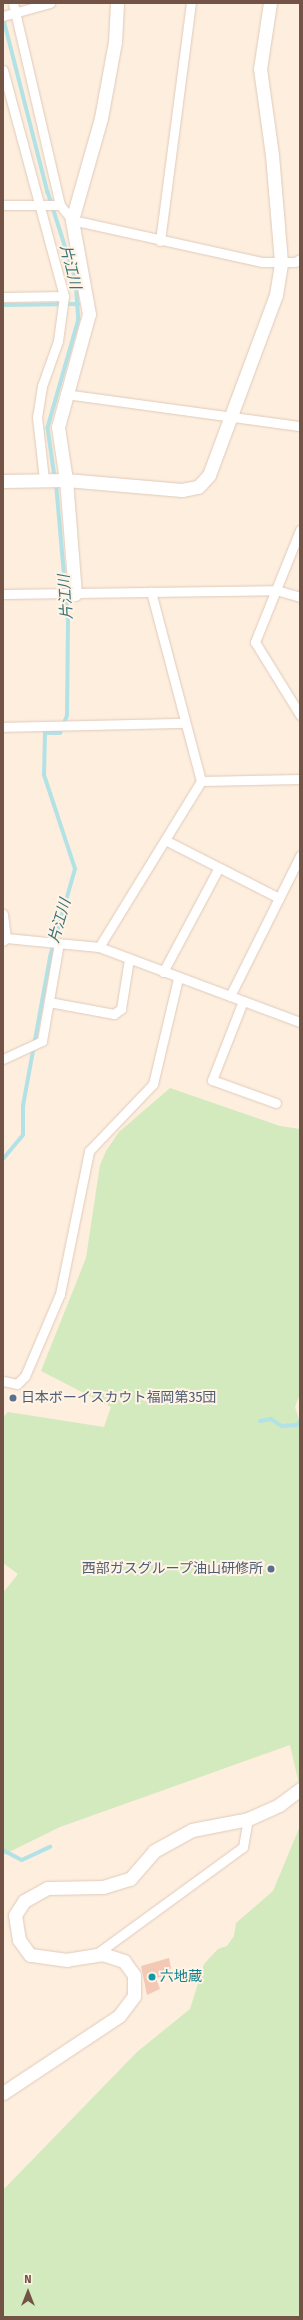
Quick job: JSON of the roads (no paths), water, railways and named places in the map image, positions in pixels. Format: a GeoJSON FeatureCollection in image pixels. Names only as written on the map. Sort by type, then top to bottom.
{"type":"FeatureCollection","features":[{"type":"Feature","properties":{"kind":"street"},"geometry":{"type":"LineString","coordinates":[[13,3],[60,205],[72,220],[160,241],[262,262],[281,262],[300,259]]}},
{"type":"Feature","properties":{"kind":"street"},"geometry":{"type":"LineString","coordinates":[[3,16],[50,3]]}},
{"type":"Feature","properties":{"kind":"street"},"geometry":{"type":"LineString","coordinates":[[75,594],[66,480],[58,427],[65,394],[89,314],[72,220],[101,118],[116,42],[117,3]]}},
{"type":"Feature","properties":{"kind":"street"},"geometry":{"type":"LineString","coordinates":[[160,241],[191,3]]}},
{"type":"Feature","properties":{"kind":"street"},"geometry":{"type":"LineString","coordinates":[[3,481],[46,479],[66,480],[182,490],[198,487],[209,475],[276,294],[281,262],[272,155],[260,69],[270,3]]}},
{"type":"Feature","properties":{"kind":"street"},"geometry":{"type":"LineString","coordinates":[[3,70],[8,107],[40,204],[64,296],[64,308],[37,417],[46,479]]}},
{"type":"Feature","properties":{"kind":"street"},"geometry":{"type":"LineString","coordinates":[[3,205],[60,205]]}},
{"type":"Feature","properties":{"kind":"street"},"geometry":{"type":"LineString","coordinates":[[3,297],[64,296]]}},
{"type":"Feature","properties":{"kind":"street"},"geometry":{"type":"LineString","coordinates":[[65,394],[230,415],[300,426]]}},
{"type":"Feature","properties":{"kind":"street"},"geometry":{"type":"LineString","coordinates":[[300,530],[255,642],[300,715]]}},
{"type":"Feature","properties":{"kind":"street"},"geometry":{"type":"LineString","coordinates":[[3,594],[276,590],[300,597]]}},
{"type":"Feature","properties":{"kind":"street"},"geometry":{"type":"LineString","coordinates":[[99,948],[201,781],[184,723],[151,592]]}},
{"type":"Feature","properties":{"kind":"street"},"geometry":{"type":"LineString","coordinates":[[3,726],[184,723]]}},
{"type":"Feature","properties":{"kind":"street"},"geometry":{"type":"LineString","coordinates":[[201,781],[300,779]]}},
{"type":"Feature","properties":{"kind":"street"},"geometry":{"type":"LineString","coordinates":[[165,840],[218,869],[279,898]]}},
{"type":"Feature","properties":{"kind":"street"},"geometry":{"type":"LineString","coordinates":[[230,996],[300,856]]}},
{"type":"Feature","properties":{"kind":"street"},"geometry":{"type":"LineString","coordinates":[[163,972],[218,869]]}},
{"type":"Feature","properties":{"kind":"street"},"geometry":{"type":"LineString","coordinates":[[3,914],[4,940],[59,943],[99,948],[300,1022]]}},
{"type":"Feature","properties":{"kind":"street"},"geometry":{"type":"LineString","coordinates":[[3,1059],[42,1041],[59,943]]}},
{"type":"Feature","properties":{"kind":"street"},"geometry":{"type":"LineString","coordinates":[[49,1002],[114,1014],[121,1010],[129,959]]}},
{"type":"Feature","properties":{"kind":"street"},"geometry":{"type":"LineString","coordinates":[[3,1381],[17,1384],[25,1376],[60,1294],[89,1151],[153,1084],[178,978]]}},
{"type":"Feature","properties":{"kind":"street"},"geometry":{"type":"LineString","coordinates":[[243,1001],[212,1080],[273,1102],[273,1091]]}},
{"type":"Feature","properties":{"kind":"street"},"geometry":{"type":"LineString","coordinates":[[3,2093],[119,2016],[134,1996],[134,1975],[124,1961],[103,1954],[67,1960],[30,1955],[19,1940],[15,1915],[24,1901],[47,1888],[103,1887],[130,1878],[154,1852],[192,1830],[248,1819],[279,1804],[300,1789]]}},
{"type":"Feature","properties":{"kind":"street"},"geometry":{"type":"LineString","coordinates":[[94,1956],[243,1847],[248,1819]]}},
{"type":"Feature","properties":{"kind":"waterway","name":"片江川"},"geometry":{"type":"LineString","coordinates":[[3,16],[48,192],[76,280],[79,319],[48,428],[55,477]]}},
{"type":"Feature","properties":{"kind":"waterway"},"geometry":{"type":"LineString","coordinates":[[3,305],[78,304]]}},
{"type":"Feature","properties":{"kind":"waterway","name":"片江川"},"geometry":{"type":"LineString","coordinates":[[3,1159],[23,1135],[23,1106],[50,957],[75,869],[44,775],[45,733],[60,733],[67,716],[68,621],[56,484]]}},
{"type":"Feature","properties":{"kind":"waterway"},"geometry":{"type":"LineString","coordinates":[[260,1421],[271,1419],[282,1426],[297,1425],[300,1422]]}},
{"type":"Feature","properties":{"kind":"waterway"},"geometry":{"type":"LineString","coordinates":[[3,1850],[22,1860],[50,1847]]}},
{"type":"Feature","properties":{"kind":"place","name":"日本ボーイスカウト福岡第35団"},"geometry":{"type":"Point","coordinates":[13,1398]}},
{"type":"Feature","properties":{"kind":"place","name":"西部ガスグループ油山研修所"},"geometry":{"type":"Point","coordinates":[271,1569]}},
{"type":"Feature","properties":{"kind":"place","name":"六地蔵"},"geometry":{"type":"Point","coordinates":[152,1977]}}]}
